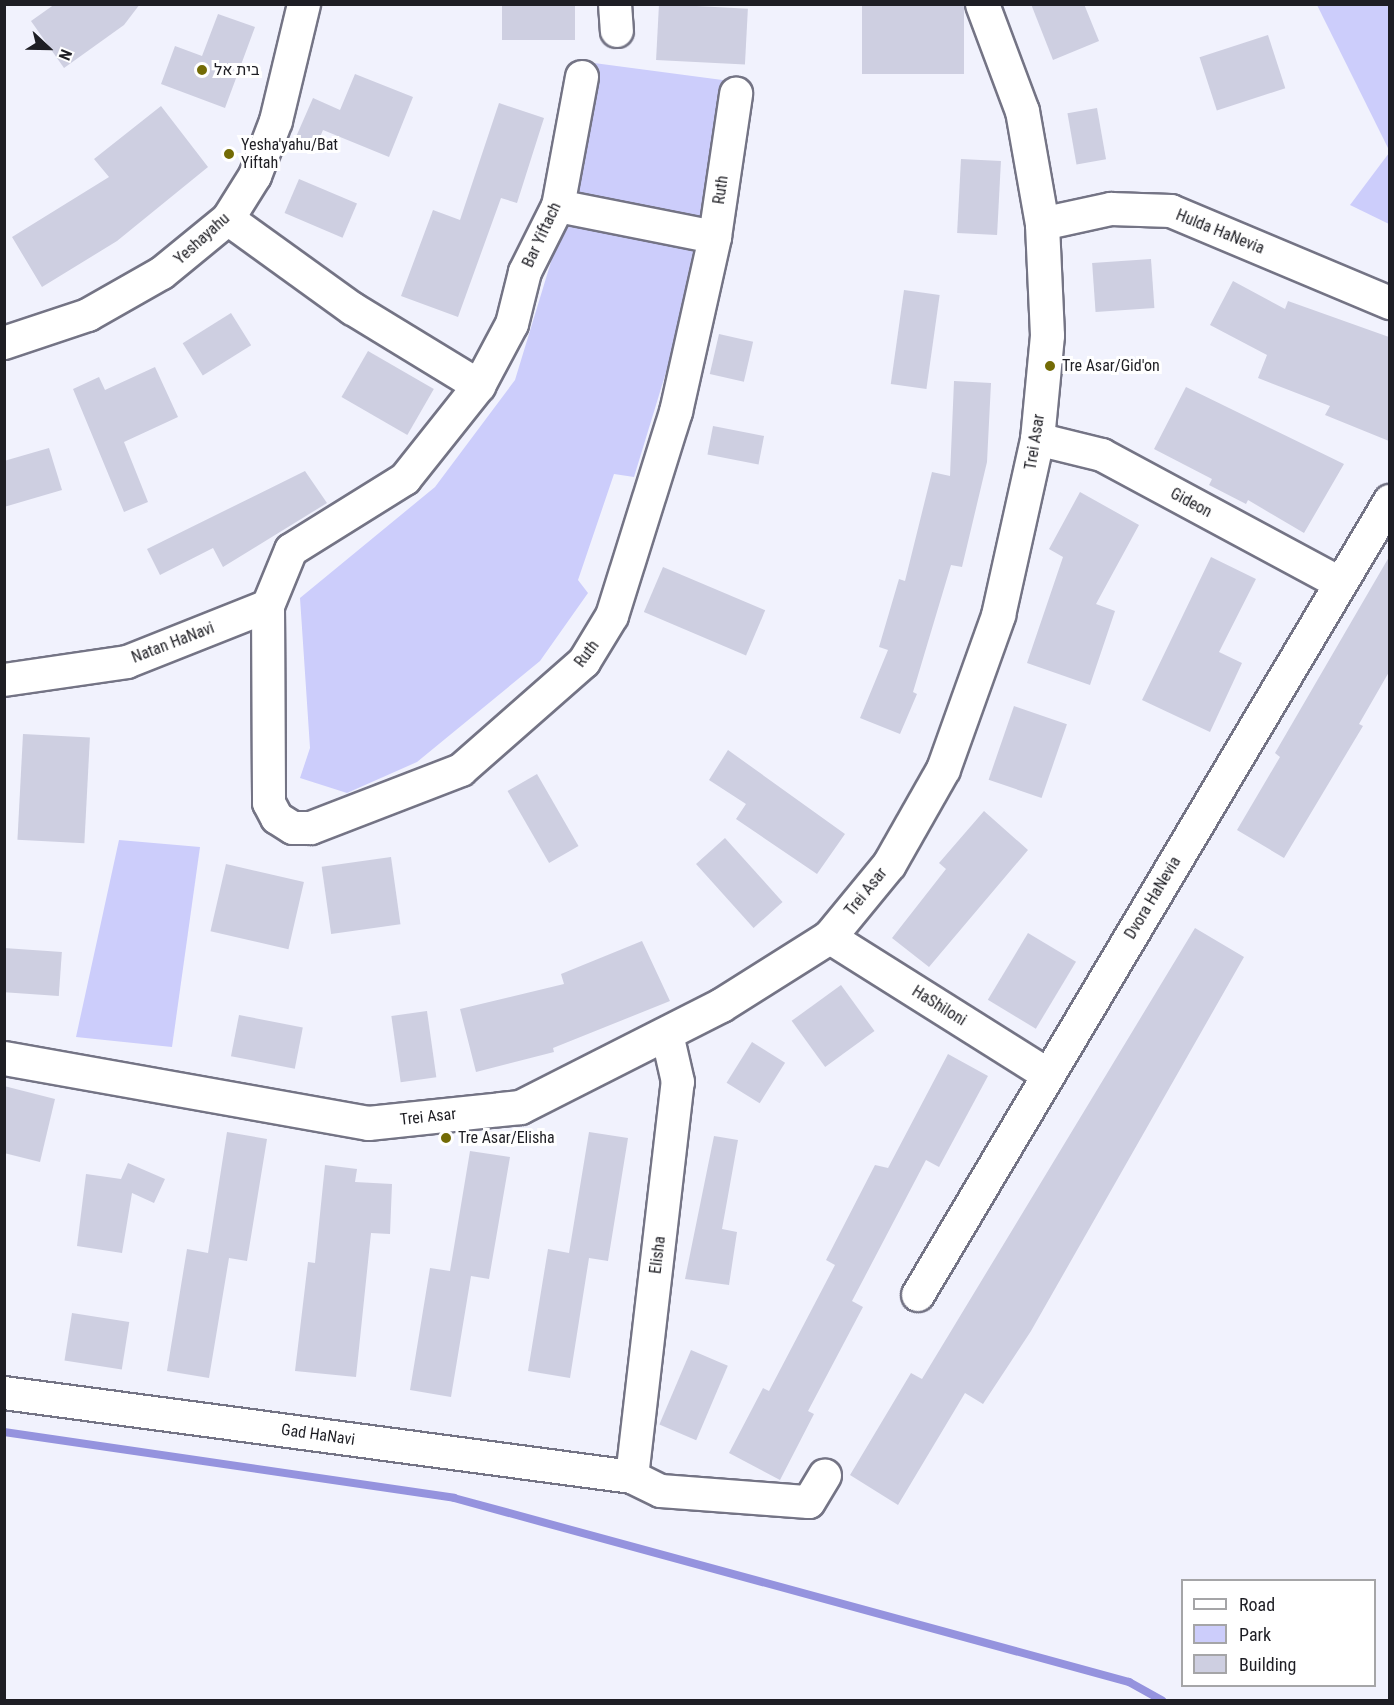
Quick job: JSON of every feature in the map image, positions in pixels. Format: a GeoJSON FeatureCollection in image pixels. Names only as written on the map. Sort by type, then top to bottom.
{"type":"FeatureCollection","features":[{"type":"Feature","properties":{"kind":"street","name":"Yeshayahu"},"geometry":{"type":"LineString","coordinates":[[4,343],[97,309],[162,273],[228,219],[255,176],[276,121],[304,4]]}},
{"type":"Feature","properties":{"kind":"street","name":"Trei Asar"},"geometry":{"type":"LineString","coordinates":[[4,1058],[369,1123],[519,1107],[667,1034],[830,937],[889,864],[943,769],[998,615],[1037,439],[1047,335],[1042,224],[1022,111],[982,4]]}},
{"type":"Feature","properties":{"kind":"street","name":"Bar Yiftach"},"geometry":{"type":"LineString","coordinates":[[268,606],[291,550],[405,479],[479,386],[512,324],[525,272],[558,206],[582,77]]}},
{"type":"Feature","properties":{"kind":"street","name":"Ruth"},"geometry":{"type":"LineString","coordinates":[[268,606],[269,803],[277,818],[293,828],[311,828],[461,770],[584,662],[612,616],[676,412],[715,237],[736,94]]}},
{"type":"Feature","properties":{"kind":"street"},"geometry":{"type":"LineString","coordinates":[[558,206],[715,237]]}},
{"type":"Feature","properties":{"kind":"street","name":"Hulda HaNevia"},"geometry":{"type":"LineString","coordinates":[[1042,224],[1111,209],[1171,212],[1389,303]]}},
{"type":"Feature","properties":{"kind":"street"},"geometry":{"type":"LineString","coordinates":[[228,219],[353,309],[479,386]]}},
{"type":"Feature","properties":{"kind":"street","name":"Gideon"},"geometry":{"type":"LineString","coordinates":[[1037,439],[1102,455],[1340,583]]}},
{"type":"Feature","properties":{"kind":"street","name":"Dvora HaNevia"},"geometry":{"type":"LineString","coordinates":[[918,1295],[1389,501]]}},
{"type":"Feature","properties":{"kind":"street","name":"Natan HaNavi"},"geometry":{"type":"LineString","coordinates":[[4,680],[127,662],[268,606]]}},
{"type":"Feature","properties":{"kind":"street","name":"HaShiloni"},"geometry":{"type":"LineString","coordinates":[[830,937],[1048,1075]]}},
{"type":"Feature","properties":{"kind":"street","name":"Elisha"},"geometry":{"type":"LineString","coordinates":[[632,1477],[678,1082],[667,1034]]}},
{"type":"Feature","properties":{"kind":"street","name":"Gad HaNavi"},"geometry":{"type":"LineString","coordinates":[[4,1393],[632,1477],[661,1491],[809,1502],[825,1475]]}},
{"type":"Feature","properties":{"kind":"green space"},"geometry":{"type":"Polygon","coordinates":[[[1317,5],[1389,5],[1389,150],[1317,5]]]}},
{"type":"Feature","properties":{"kind":"green space"},"geometry":{"type":"Polygon","coordinates":[[[594,63],[730,81],[692,287],[634,477],[614,474],[578,580],[588,593],[540,661],[417,762],[347,793],[300,778],[310,748],[300,598],[435,487],[515,380],[564,219],[594,63]]]}},
{"type":"Feature","properties":{"kind":"green space"},"geometry":{"type":"Polygon","coordinates":[[[1389,153],[1389,224],[1350,205],[1389,153]]]}},
{"type":"Feature","properties":{"kind":"green space"},"geometry":{"type":"Polygon","coordinates":[[[119,840],[200,847],[172,1047],[76,1037],[119,840]]]}},
{"type":"Feature","properties":{"kind":"building"},"geometry":{"type":"Polygon","coordinates":[[[55,4],[140,4],[124,25],[64,68],[31,21],[55,4]]]}},
{"type":"Feature","properties":{"kind":"building"},"geometry":{"type":"Polygon","coordinates":[[[502,4],[575,4],[575,40],[502,40],[502,4]]]}},
{"type":"Feature","properties":{"kind":"building"},"geometry":{"type":"Polygon","coordinates":[[[659,4],[748,9],[745,65],[656,60],[659,4]]]}},
{"type":"Feature","properties":{"kind":"building"},"geometry":{"type":"Polygon","coordinates":[[[862,4],[964,4],[964,74],[862,74],[862,4]]]}},
{"type":"Feature","properties":{"kind":"building"},"geometry":{"type":"Polygon","coordinates":[[[1031,4],[1084,4],[1099,41],[1053,60],[1031,4]]]}},
{"type":"Feature","properties":{"kind":"building","name":"בית אל"},"geometry":{"type":"Polygon","coordinates":[[[218,14],[255,27],[225,108],[161,84],[175,46],[202,56],[218,14]]]}},
{"type":"Feature","properties":{"kind":"building"},"geometry":{"type":"Polygon","coordinates":[[[1268,35],[1285,88],[1217,111],[1200,57],[1268,35]]]}},
{"type":"Feature","properties":{"kind":"building"},"geometry":{"type":"Polygon","coordinates":[[[355,74],[413,97],[389,157],[323,130],[313,154],[292,146],[313,98],[340,110],[355,74]]]}},
{"type":"Feature","properties":{"kind":"building"},"geometry":{"type":"Polygon","coordinates":[[[499,103],[544,118],[517,203],[501,198],[458,317],[401,296],[433,210],[460,220],[499,103]]]}},
{"type":"Feature","properties":{"kind":"building"},"geometry":{"type":"Polygon","coordinates":[[[161,106],[208,167],[117,241],[42,287],[12,237],[109,177],[94,159],[161,106]]]}},
{"type":"Feature","properties":{"kind":"building"},"geometry":{"type":"Polygon","coordinates":[[[1097,108],[1106,159],[1076,164],[1067,113],[1097,108]]]}},
{"type":"Feature","properties":{"kind":"building"},"geometry":{"type":"Polygon","coordinates":[[[961,159],[1001,161],[997,235],[957,233],[961,159]]]}},
{"type":"Feature","properties":{"kind":"building"},"geometry":{"type":"Polygon","coordinates":[[[299,179],[357,204],[343,238],[285,213],[299,179]]]}},
{"type":"Feature","properties":{"kind":"building"},"geometry":{"type":"Polygon","coordinates":[[[1151,259],[1154,308],[1096,312],[1092,263],[1151,259]]]}},
{"type":"Feature","properties":{"kind":"building"},"geometry":{"type":"Polygon","coordinates":[[[1233,281],[1285,309],[1288,301],[1389,337],[1389,441],[1325,415],[1330,406],[1258,378],[1267,355],[1210,325],[1233,281]]]}},
{"type":"Feature","properties":{"kind":"building"},"geometry":{"type":"Polygon","coordinates":[[[904,290],[940,295],[926,389],[891,384],[904,290]]]}},
{"type":"Feature","properties":{"kind":"building"},"geometry":{"type":"Polygon","coordinates":[[[231,313],[251,345],[203,375],[183,343],[231,313]]]}},
{"type":"Feature","properties":{"kind":"building"},"geometry":{"type":"Polygon","coordinates":[[[719,334],[753,342],[744,382],[710,374],[719,334]]]}},
{"type":"Feature","properties":{"kind":"building"},"geometry":{"type":"Polygon","coordinates":[[[368,351],[434,389],[407,435],[342,397],[368,351]]]}},
{"type":"Feature","properties":{"kind":"building"},"geometry":{"type":"Polygon","coordinates":[[[155,367],[178,417],[124,442],[148,502],[124,512],[73,389],[99,377],[105,390],[155,367]]]}},
{"type":"Feature","properties":{"kind":"building"},"geometry":{"type":"Polygon","coordinates":[[[954,381],[991,383],[987,462],[962,567],[951,565],[913,692],[917,694],[900,734],[860,718],[888,650],[879,647],[899,579],[905,581],[932,472],[950,476],[954,381]]]}},
{"type":"Feature","properties":{"kind":"building"},"geometry":{"type":"Polygon","coordinates":[[[1186,387],[1344,464],[1304,533],[1248,500],[1246,504],[1209,485],[1212,479],[1154,449],[1186,387]]]}},
{"type":"Feature","properties":{"kind":"building"},"geometry":{"type":"Polygon","coordinates":[[[713,426],[764,436],[759,464],[707,454],[713,426]]]}},
{"type":"Feature","properties":{"kind":"building"},"geometry":{"type":"Polygon","coordinates":[[[49,448],[62,490],[4,507],[4,461],[49,448]]]}},
{"type":"Feature","properties":{"kind":"building"},"geometry":{"type":"Polygon","coordinates":[[[305,471],[327,503],[223,567],[213,548],[160,575],[147,549],[305,471]]]}},
{"type":"Feature","properties":{"kind":"building"},"geometry":{"type":"Polygon","coordinates":[[[1080,492],[1139,525],[1096,604],[1115,611],[1090,685],[1027,663],[1063,557],[1049,549],[1080,492]]]}},
{"type":"Feature","properties":{"kind":"building"},"geometry":{"type":"Polygon","coordinates":[[[1211,557],[1256,579],[1219,652],[1242,663],[1210,732],[1142,700],[1211,557]]]}},
{"type":"Feature","properties":{"kind":"building"},"geometry":{"type":"Polygon","coordinates":[[[1389,557],[1389,672],[1359,724],[1363,726],[1284,858],[1237,830],[1280,757],[1275,753],[1389,557]]]}},
{"type":"Feature","properties":{"kind":"building"},"geometry":{"type":"Polygon","coordinates":[[[663,567],[765,610],[746,655],[644,612],[663,567]]]}},
{"type":"Feature","properties":{"kind":"building"},"geometry":{"type":"Polygon","coordinates":[[[1014,706],[1067,724],[1042,798],[989,780],[1014,706]]]}},
{"type":"Feature","properties":{"kind":"building"},"geometry":{"type":"Polygon","coordinates":[[[23,734],[90,738],[84,843],[17,840],[23,734]]]}},
{"type":"Feature","properties":{"kind":"building"},"geometry":{"type":"Polygon","coordinates":[[[728,750],[845,834],[817,874],[736,819],[746,804],[709,780],[728,750]]]}},
{"type":"Feature","properties":{"kind":"building"},"geometry":{"type":"Polygon","coordinates":[[[537,774],[578,846],[549,863],[508,791],[537,774]]]}},
{"type":"Feature","properties":{"kind":"building"},"geometry":{"type":"Polygon","coordinates":[[[984,811],[1028,850],[929,967],[892,938],[946,869],[939,863],[984,811]]]}},
{"type":"Feature","properties":{"kind":"building"},"geometry":{"type":"Polygon","coordinates":[[[725,838],[783,902],[754,928],[696,864],[725,838]]]}},
{"type":"Feature","properties":{"kind":"building"},"geometry":{"type":"Polygon","coordinates":[[[391,857],[400,924],[331,934],[322,867],[391,857]]]}},
{"type":"Feature","properties":{"kind":"building"},"geometry":{"type":"Polygon","coordinates":[[[226,864],[304,882],[288,949],[210,931],[226,864]]]}},
{"type":"Feature","properties":{"kind":"building"},"geometry":{"type":"Polygon","coordinates":[[[1195,928],[1244,957],[1031,1331],[983,1404],[965,1393],[898,1505],[850,1475],[911,1373],[922,1379],[1195,928]]]}},
{"type":"Feature","properties":{"kind":"building"},"geometry":{"type":"Polygon","coordinates":[[[1028,933],[1076,962],[1036,1029],[988,1000],[1028,933]]]}},
{"type":"Feature","properties":{"kind":"building"},"geometry":{"type":"Polygon","coordinates":[[[642,941],[670,1001],[553,1048],[554,1052],[476,1072],[460,1009],[564,984],[561,974],[642,941]]]}},
{"type":"Feature","properties":{"kind":"building"},"geometry":{"type":"Polygon","coordinates":[[[4,948],[62,952],[59,996],[4,992],[4,948]]]}},
{"type":"Feature","properties":{"kind":"building"},"geometry":{"type":"Polygon","coordinates":[[[841,985],[875,1031],[825,1067],[792,1021],[841,985]]]}},
{"type":"Feature","properties":{"kind":"building"},"geometry":{"type":"Polygon","coordinates":[[[427,1011],[436,1077],[401,1082],[391,1016],[427,1011]]]}},
{"type":"Feature","properties":{"kind":"building"},"geometry":{"type":"Polygon","coordinates":[[[239,1015],[303,1027],[295,1069],[231,1056],[239,1015]]]}},
{"type":"Feature","properties":{"kind":"building"},"geometry":{"type":"Polygon","coordinates":[[[752,1042],[785,1063],[760,1103],[727,1083],[752,1042]]]}},
{"type":"Feature","properties":{"kind":"building"},"geometry":{"type":"Polygon","coordinates":[[[948,1054],[988,1076],[939,1167],[926,1160],[852,1301],[863,1307],[808,1411],[814,1414],[780,1480],[729,1453],[763,1388],[769,1391],[835,1265],[826,1260],[875,1165],[888,1168],[948,1054]]]}},
{"type":"Feature","properties":{"kind":"building"},"geometry":{"type":"Polygon","coordinates":[[[4,1086],[55,1099],[40,1162],[4,1153],[4,1086]]]}},
{"type":"Feature","properties":{"kind":"building"},"geometry":{"type":"Polygon","coordinates":[[[227,1132],[267,1139],[247,1261],[229,1258],[209,1378],[167,1371],[187,1249],[208,1253],[227,1132]]]}},
{"type":"Feature","properties":{"kind":"building"},"geometry":{"type":"Polygon","coordinates":[[[589,1132],[628,1138],[608,1261],[589,1258],[570,1378],[528,1371],[548,1249],[569,1253],[589,1132]]]}},
{"type":"Feature","properties":{"kind":"building"},"geometry":{"type":"Polygon","coordinates":[[[714,1136],[738,1140],[722,1229],[737,1232],[729,1285],[685,1279],[714,1136]]]}},
{"type":"Feature","properties":{"kind":"building"},"geometry":{"type":"Polygon","coordinates":[[[470,1151],[510,1157],[489,1279],[471,1276],[451,1397],[410,1390],[430,1268],[450,1271],[470,1151]]]}},
{"type":"Feature","properties":{"kind":"building"},"geometry":{"type":"Polygon","coordinates":[[[128,1163],[165,1179],[154,1203],[132,1193],[122,1253],[77,1246],[86,1174],[121,1179],[128,1163]]]}},
{"type":"Feature","properties":{"kind":"building"},"geometry":{"type":"Polygon","coordinates":[[[325,1165],[357,1169],[355,1182],[392,1184],[390,1234],[371,1233],[356,1377],[295,1371],[308,1262],[315,1263],[325,1165]]]}},
{"type":"Feature","properties":{"kind":"building"},"geometry":{"type":"Polygon","coordinates":[[[72,1313],[129,1322],[122,1369],[64,1360],[72,1313]]]}},
{"type":"Feature","properties":{"kind":"building"},"geometry":{"type":"Polygon","coordinates":[[[691,1350],[728,1366],[696,1440],[659,1425],[691,1350]]]}},
{"type":"Feature","properties":{"kind":"waterway"},"geometry":{"type":"LineString","coordinates":[[4,1432],[454,1498],[1129,1682],[1162,1700]]}},
{"type":"Feature","properties":{"kind":"place","name":"בית אל"},"geometry":{"type":"Point","coordinates":[202,70]}},
{"type":"Feature","properties":{"kind":"place","name":"Yesha'yahu/Bat Yiftah"},"geometry":{"type":"Point","coordinates":[229,154]}},
{"type":"Feature","properties":{"kind":"place","name":"Tre Asar/Gid'on"},"geometry":{"type":"Point","coordinates":[1050,366]}},
{"type":"Feature","properties":{"kind":"place","name":"Tre Asar/Elisha"},"geometry":{"type":"Point","coordinates":[446,1138]}}]}
